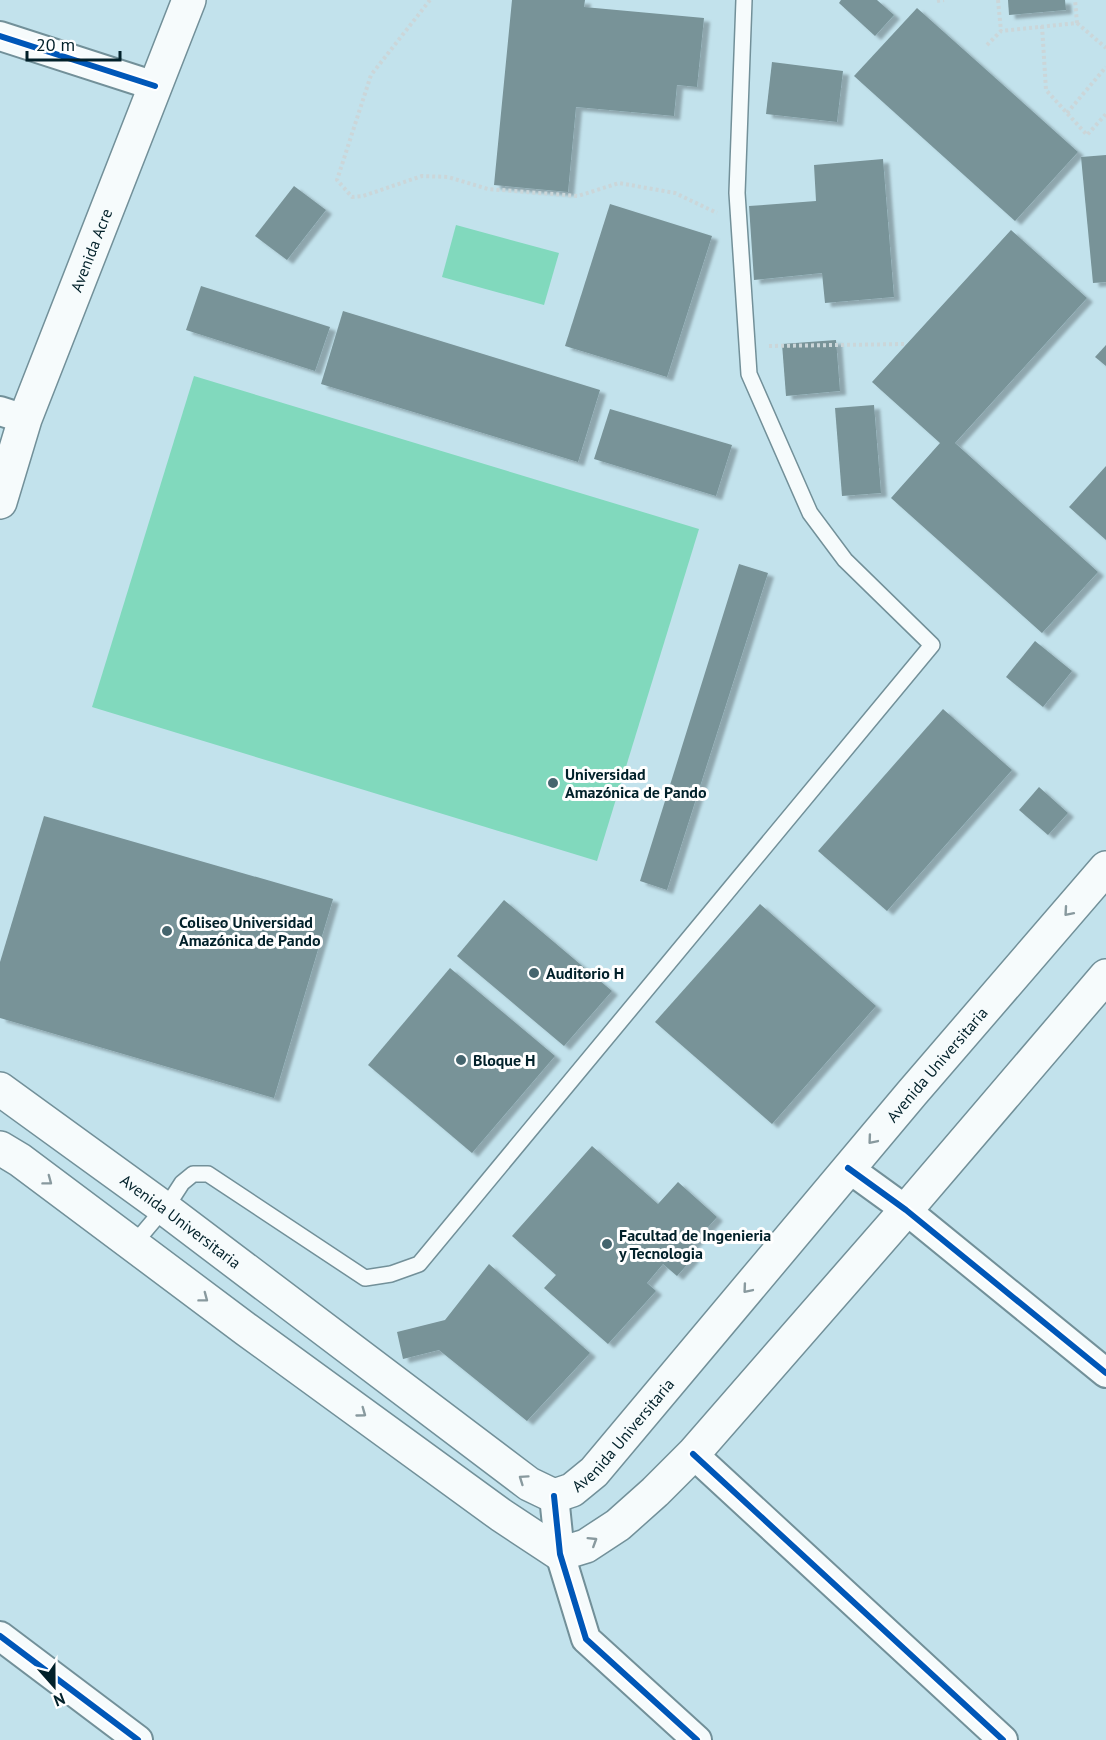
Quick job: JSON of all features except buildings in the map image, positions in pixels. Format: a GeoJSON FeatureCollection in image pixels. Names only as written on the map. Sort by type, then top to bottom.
{"type":"FeatureCollection","features":[{"type":"Feature","properties":{"kind":"main road","name":"Avenida Acre"},"geometry":{"type":"LineString","coordinates":[[0,502],[12,415],[155,86],[189,0]]}},
{"type":"Feature","properties":{"kind":"main road","name":"Avenida Universitaria"},"geometry":{"type":"LineString","coordinates":[[0,1089],[164,1208],[529,1484],[554,1496],[572,1490],[594,1472],[848,1168],[1106,868]]}},
{"type":"Feature","properties":{"kind":"main road"},"geometry":{"type":"LineString","coordinates":[[0,1148],[20,1160],[501,1515],[560,1554],[586,1546],[618,1525],[693,1454],[1106,976]]}},
{"type":"Feature","properties":{"kind":"main road"},"geometry":{"type":"LineString","coordinates":[[287,1359],[312,1319]]}},
{"type":"Feature","properties":{"kind":"street"},"geometry":{"type":"LineString","coordinates":[[0,36],[155,86]]}},
{"type":"Feature","properties":{"kind":"street"},"geometry":{"type":"LineString","coordinates":[[848,1168],[906,1210],[1106,1373]]}},
{"type":"Feature","properties":{"kind":"street"},"geometry":{"type":"LineString","coordinates":[[693,1454],[1003,1740]]}},
{"type":"Feature","properties":{"kind":"street"},"geometry":{"type":"LineString","coordinates":[[554,1496],[560,1554],[586,1639],[697,1740]]}},
{"type":"Feature","properties":{"kind":"street"},"geometry":{"type":"LineString","coordinates":[[0,1636],[104,1728],[138,1740]]}},
{"type":"Feature","properties":{"kind":"lane"},"geometry":{"type":"LineString","coordinates":[[133,1245],[182,1183],[193,1174],[208,1174],[365,1278],[391,1275],[418,1264],[932,645],[845,560],[810,513],[749,374],[737,193],[744,0]]}},
{"type":"Feature","properties":{"kind":"path"},"geometry":{"type":"LineString","coordinates":[[430,0],[371,75],[337,180],[352,197],[363,196],[422,176],[448,177],[488,189],[578,196],[618,183],[675,193],[739,224]]}},
{"type":"Feature","properties":{"kind":"path"},"geometry":{"type":"LineString","coordinates":[[937,1],[944,0]]}},
{"type":"Feature","properties":{"kind":"path"},"geometry":{"type":"LineString","coordinates":[[998,0],[1001,31]]}},
{"type":"Feature","properties":{"kind":"path"},"geometry":{"type":"LineString","coordinates":[[1075,0],[1077,23],[1106,48]]}},
{"type":"Feature","properties":{"kind":"path"},"geometry":{"type":"LineString","coordinates":[[987,45],[1001,31],[1077,23]]}},
{"type":"Feature","properties":{"kind":"path"},"geometry":{"type":"LineString","coordinates":[[1042,26],[1046,90],[1087,135],[1106,114]]}},
{"type":"Feature","properties":{"kind":"path"},"geometry":{"type":"LineString","coordinates":[[1066,113],[1106,67]]}},
{"type":"Feature","properties":{"kind":"path"},"geometry":{"type":"LineString","coordinates":[[747,346],[906,344]]}},
{"type":"Feature","properties":{"kind":"green space"},"geometry":{"type":"Polygon","coordinates":[[[456,225],[559,253],[544,305],[442,277],[456,225]]]}},
{"type":"Feature","properties":{"kind":"green space"},"geometry":{"type":"Polygon","coordinates":[[[194,376],[699,529],[597,861],[92,707],[194,376]]]}},
{"type":"Feature","properties":{"kind":"cycle path"},"geometry":{"type":"LineString","coordinates":[[0,36],[155,86]]}},
{"type":"Feature","properties":{"kind":"cycle path"},"geometry":{"type":"LineString","coordinates":[[848,1168],[906,1210],[1106,1373]]}},
{"type":"Feature","properties":{"kind":"cycle path"},"geometry":{"type":"LineString","coordinates":[[693,1454],[1003,1740]]}},
{"type":"Feature","properties":{"kind":"cycle path"},"geometry":{"type":"LineString","coordinates":[[554,1496],[560,1554],[586,1639],[697,1740]]}},
{"type":"Feature","properties":{"kind":"cycle path"},"geometry":{"type":"LineString","coordinates":[[0,1636],[138,1740]]}},
{"type":"Feature","properties":{"kind":"place","name":"Universidad Amazónica de Pando"},"geometry":{"type":"Point","coordinates":[553,783]}},
{"type":"Feature","properties":{"kind":"place","name":"Coliseo Universidad Amazónica de Pando"},"geometry":{"type":"Point","coordinates":[167,931]}},
{"type":"Feature","properties":{"kind":"place","name":"Auditorio H"},"geometry":{"type":"Point","coordinates":[534,973]}},
{"type":"Feature","properties":{"kind":"place","name":"Bloque H"},"geometry":{"type":"Point","coordinates":[461,1060]}},
{"type":"Feature","properties":{"kind":"place","name":"Facultad de Ingenieria y Tecnologia"},"geometry":{"type":"Point","coordinates":[607,1244]}}]}
